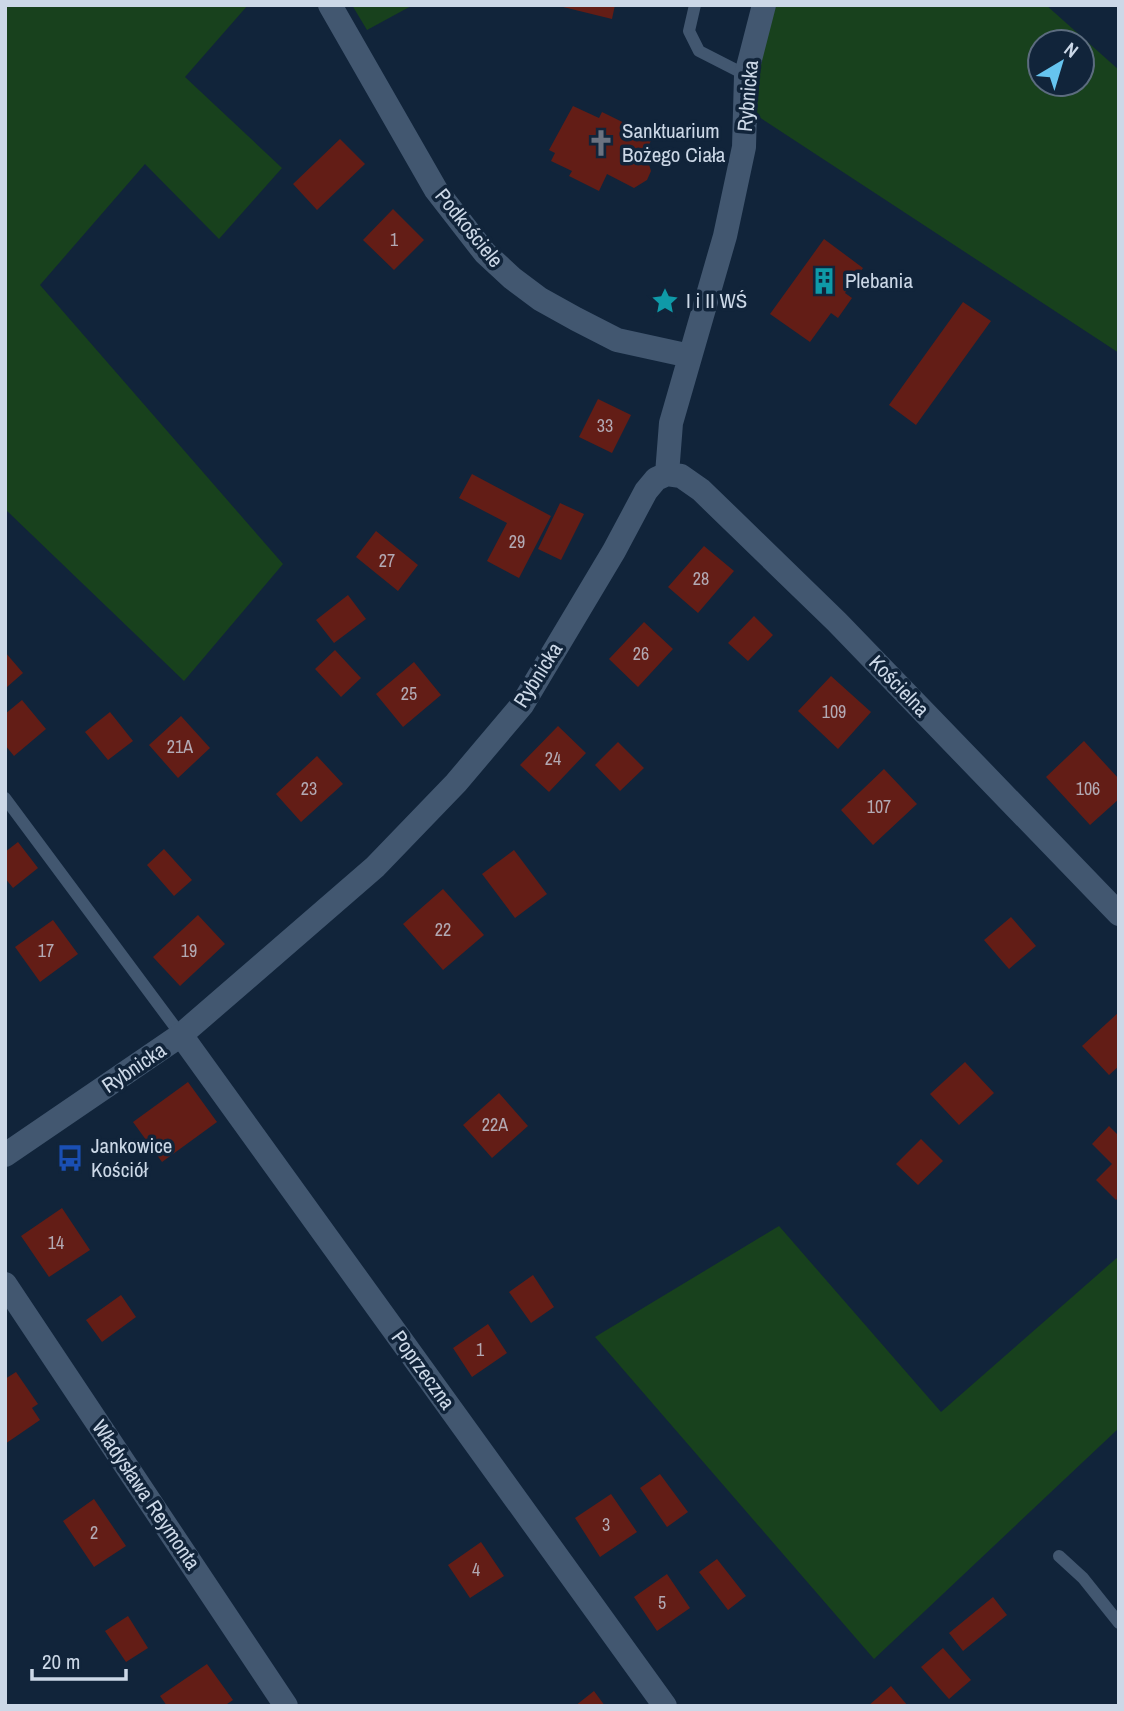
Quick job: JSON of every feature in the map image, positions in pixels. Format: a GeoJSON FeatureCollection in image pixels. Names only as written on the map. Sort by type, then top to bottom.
{"type":"FeatureCollection","features":[{"type":"Feature","properties":{"kind":"street","name":"Podkościele"},"geometry":{"type":"LineString","coordinates":[[330,5],[436,190],[485,253],[540,299],[617,340],[690,356]]}},
{"type":"Feature","properties":{"kind":"street","name":"Rybnicka"},"geometry":{"type":"LineString","coordinates":[[5,1155],[181,1035],[374,867],[456,783],[522,705],[614,551],[641,499],[651,485],[667,474],[671,423],[725,236],[744,147],[746,75],[764,5]]}},
{"type":"Feature","properties":{"kind":"street","name":"Kościelna"},"geometry":{"type":"LineString","coordinates":[[667,474],[681,476],[701,490],[836,622],[1119,914]]}},
{"type":"Feature","properties":{"kind":"street","name":"Poprzeczna"},"geometry":{"type":"LineString","coordinates":[[181,1035],[665,1706]]}},
{"type":"Feature","properties":{"kind":"street","name":"Władysława Reymonta"},"geometry":{"type":"LineString","coordinates":[[5,1284],[286,1706]]}},
{"type":"Feature","properties":{"kind":"lane"},"geometry":{"type":"LineString","coordinates":[[695,5],[689,31],[699,51],[746,75]]}},
{"type":"Feature","properties":{"kind":"lane"},"geometry":{"type":"LineString","coordinates":[[5,798],[181,1035]]}},
{"type":"Feature","properties":{"kind":"lane"},"geometry":{"type":"LineString","coordinates":[[1059,1556],[1083,1578],[1119,1622]]}},
{"type":"Feature","properties":{"kind":"green space"},"geometry":{"type":"Polygon","coordinates":[[[5,5],[248,5],[185,77],[282,168],[219,239],[145,164],[40,285],[283,564],[184,681],[5,509],[5,5]]]}},
{"type":"Feature","properties":{"kind":"green space"},"geometry":{"type":"Polygon","coordinates":[[[352,5],[413,5],[367,30],[352,5]]]}},
{"type":"Feature","properties":{"kind":"green space"},"geometry":{"type":"Polygon","coordinates":[[[776,5],[1046,5],[1072,28],[1026,28],[1026,98],[1096,98],[1096,50],[1119,70],[1119,353],[756,115],[755,77],[776,5]]]}},
{"type":"Feature","properties":{"kind":"green space"},"geometry":{"type":"Polygon","coordinates":[[[779,1226],[941,1412],[1119,1256],[1119,1428],[874,1659],[595,1337],[779,1226]]]}},
{"type":"Feature","properties":{"kind":"building"},"geometry":{"type":"Polygon","coordinates":[[[555,5],[615,5],[612,19],[555,5]]]}},
{"type":"Feature","properties":{"kind":"building","name":"Sanktuarium Bożego Ciała"},"geometry":{"type":"Polygon","coordinates":[[[573,106],[599,118],[602,112],[653,137],[643,156],[647,158],[651,171],[647,180],[634,188],[607,174],[599,191],[569,176],[572,171],[551,161],[555,153],[549,150],[573,106]]]}},
{"type":"Feature","properties":{"kind":"building"},"geometry":{"type":"Polygon","coordinates":[[[340,139],[365,164],[317,210],[293,184],[340,139]]]}},
{"type":"Feature","properties":{"kind":"building"},"geometry":{"type":"Polygon","coordinates":[[[393,209],[424,240],[394,270],[363,240],[393,209]]]}},
{"type":"Feature","properties":{"kind":"building","name":"Plebania"},"geometry":{"type":"Polygon","coordinates":[[[824,239],[863,268],[845,293],[852,298],[838,318],[831,313],[810,342],[770,314],[824,239]]]}},
{"type":"Feature","properties":{"kind":"building"},"geometry":{"type":"Polygon","coordinates":[[[963,302],[991,321],[916,425],[889,405],[963,302]]]}},
{"type":"Feature","properties":{"kind":"building"},"geometry":{"type":"Polygon","coordinates":[[[598,399],[631,415],[612,453],[579,437],[598,399]]]}},
{"type":"Feature","properties":{"kind":"building"},"geometry":{"type":"Polygon","coordinates":[[[472,474],[551,516],[519,578],[487,561],[507,523],[459,498],[472,474]]]}},
{"type":"Feature","properties":{"kind":"building"},"geometry":{"type":"Polygon","coordinates":[[[560,503],[584,514],[561,560],[538,549],[560,503]]]}},
{"type":"Feature","properties":{"kind":"building"},"geometry":{"type":"Polygon","coordinates":[[[376,531],[418,565],[398,591],[356,557],[376,531]]]}},
{"type":"Feature","properties":{"kind":"building"},"geometry":{"type":"Polygon","coordinates":[[[704,546],[734,571],[698,613],[668,587],[704,546]]]}},
{"type":"Feature","properties":{"kind":"building"},"geometry":{"type":"Polygon","coordinates":[[[348,595],[366,619],[334,643],[316,620],[348,595]]]}},
{"type":"Feature","properties":{"kind":"building"},"geometry":{"type":"Polygon","coordinates":[[[754,616],[773,635],[748,661],[728,643],[754,616]]]}},
{"type":"Feature","properties":{"kind":"building"},"geometry":{"type":"Polygon","coordinates":[[[644,622],[673,649],[638,687],[609,659],[644,622]]]}},
{"type":"Feature","properties":{"kind":"building"},"geometry":{"type":"Polygon","coordinates":[[[335,650],[361,678],[341,697],[315,669],[335,650]]]}},
{"type":"Feature","properties":{"kind":"building"},"geometry":{"type":"Polygon","coordinates":[[[5,652],[23,673],[7,687],[5,685],[5,652]]]}},
{"type":"Feature","properties":{"kind":"building"},"geometry":{"type":"Polygon","coordinates":[[[414,662],[441,695],[403,727],[376,694],[414,662]]]}},
{"type":"Feature","properties":{"kind":"building"},"geometry":{"type":"Polygon","coordinates":[[[831,676],[871,712],[838,749],[798,711],[831,676]]]}},
{"type":"Feature","properties":{"kind":"building"},"geometry":{"type":"Polygon","coordinates":[[[22,700],[46,729],[14,756],[5,745],[5,714],[22,700]]]}},
{"type":"Feature","properties":{"kind":"building"},"geometry":{"type":"Polygon","coordinates":[[[110,712],[133,741],[108,760],[85,732],[110,712]]]}},
{"type":"Feature","properties":{"kind":"building"},"geometry":{"type":"Polygon","coordinates":[[[181,716],[210,748],[178,778],[149,745],[181,716]]]}},
{"type":"Feature","properties":{"kind":"building"},"geometry":{"type":"Polygon","coordinates":[[[558,726],[586,753],[549,792],[520,765],[558,726]]]}},
{"type":"Feature","properties":{"kind":"building"},"geometry":{"type":"Polygon","coordinates":[[[1084,741],[1119,779],[1119,799],[1090,825],[1046,777],[1084,741]]]}},
{"type":"Feature","properties":{"kind":"building"},"geometry":{"type":"Polygon","coordinates":[[[618,742],[644,768],[620,791],[595,765],[618,742]]]}},
{"type":"Feature","properties":{"kind":"building"},"geometry":{"type":"Polygon","coordinates":[[[317,756],[343,784],[301,822],[276,794],[317,756]]]}},
{"type":"Feature","properties":{"kind":"building"},"geometry":{"type":"Polygon","coordinates":[[[884,769],[917,804],[873,845],[841,810],[884,769]]]}},
{"type":"Feature","properties":{"kind":"building"},"geometry":{"type":"Polygon","coordinates":[[[18,842],[38,868],[13,888],[5,878],[5,852],[18,842]]]}},
{"type":"Feature","properties":{"kind":"building"},"geometry":{"type":"Polygon","coordinates":[[[164,849],[192,880],[174,896],[147,865],[164,849]]]}},
{"type":"Feature","properties":{"kind":"building"},"geometry":{"type":"Polygon","coordinates":[[[514,850],[547,894],[515,918],[482,874],[514,850]]]}},
{"type":"Feature","properties":{"kind":"building"},"geometry":{"type":"Polygon","coordinates":[[[443,889],[484,935],[443,970],[403,924],[443,889]]]}},
{"type":"Feature","properties":{"kind":"building"},"geometry":{"type":"Polygon","coordinates":[[[198,915],[225,944],[180,986],[153,957],[198,915]]]}},
{"type":"Feature","properties":{"kind":"building"},"geometry":{"type":"Polygon","coordinates":[[[1011,917],[1036,946],[1009,969],[984,940],[1011,917]]]}},
{"type":"Feature","properties":{"kind":"building"},"geometry":{"type":"Polygon","coordinates":[[[53,920],[78,954],[40,982],[15,947],[53,920]]]}},
{"type":"Feature","properties":{"kind":"building"},"geometry":{"type":"Polygon","coordinates":[[[1119,1012],[1119,1066],[1109,1075],[1082,1046],[1119,1012]]]}},
{"type":"Feature","properties":{"kind":"building"},"geometry":{"type":"Polygon","coordinates":[[[965,1062],[994,1093],[959,1125],[930,1094],[965,1062]]]}},
{"type":"Feature","properties":{"kind":"building"},"geometry":{"type":"Polygon","coordinates":[[[188,1082],[217,1122],[162,1162],[133,1122],[188,1082]]]}},
{"type":"Feature","properties":{"kind":"building"},"geometry":{"type":"Polygon","coordinates":[[[499,1093],[528,1126],[492,1158],[463,1125],[499,1093]]]}},
{"type":"Feature","properties":{"kind":"building"},"geometry":{"type":"Polygon","coordinates":[[[1109,1126],[1119,1136],[1119,1197],[1116,1200],[1096,1180],[1112,1164],[1092,1144],[1109,1126]]]}},
{"type":"Feature","properties":{"kind":"building"},"geometry":{"type":"Polygon","coordinates":[[[921,1139],[943,1161],[918,1185],[896,1164],[921,1139]]]}},
{"type":"Feature","properties":{"kind":"building"},"geometry":{"type":"Polygon","coordinates":[[[62,1208],[90,1250],[49,1277],[21,1236],[62,1208]]]}},
{"type":"Feature","properties":{"kind":"building"},"geometry":{"type":"Polygon","coordinates":[[[533,1275],[554,1307],[531,1323],[509,1292],[533,1275]]]}},
{"type":"Feature","properties":{"kind":"building"},"geometry":{"type":"Polygon","coordinates":[[[121,1295],[136,1317],[102,1342],[86,1320],[121,1295]]]}},
{"type":"Feature","properties":{"kind":"building"},"geometry":{"type":"Polygon","coordinates":[[[488,1324],[507,1353],[472,1377],[453,1348],[488,1324]]]}},
{"type":"Feature","properties":{"kind":"building"},"geometry":{"type":"Polygon","coordinates":[[[16,1372],[38,1404],[32,1408],[40,1420],[5,1444],[5,1379],[16,1372]]]}},
{"type":"Feature","properties":{"kind":"building"},"geometry":{"type":"Polygon","coordinates":[[[660,1474],[688,1512],[667,1527],[640,1488],[660,1474]]]}},
{"type":"Feature","properties":{"kind":"building"},"geometry":{"type":"Polygon","coordinates":[[[611,1494],[637,1532],[600,1557],[575,1518],[611,1494]]]}},
{"type":"Feature","properties":{"kind":"building"},"geometry":{"type":"Polygon","coordinates":[[[94,1499],[126,1546],[94,1567],[63,1521],[94,1499]]]}},
{"type":"Feature","properties":{"kind":"building"},"geometry":{"type":"Polygon","coordinates":[[[481,1542],[504,1576],[470,1598],[448,1565],[481,1542]]]}},
{"type":"Feature","properties":{"kind":"building"},"geometry":{"type":"Polygon","coordinates":[[[717,1559],[746,1596],[728,1610],[699,1572],[717,1559]]]}},
{"type":"Feature","properties":{"kind":"building"},"geometry":{"type":"Polygon","coordinates":[[[667,1574],[690,1608],[657,1631],[634,1597],[667,1574]]]}},
{"type":"Feature","properties":{"kind":"building"},"geometry":{"type":"Polygon","coordinates":[[[993,1597],[1007,1615],[963,1651],[949,1633],[993,1597]]]}},
{"type":"Feature","properties":{"kind":"building"},"geometry":{"type":"Polygon","coordinates":[[[128,1616],[148,1648],[126,1662],[105,1631],[128,1616]]]}},
{"type":"Feature","properties":{"kind":"building"},"geometry":{"type":"Polygon","coordinates":[[[943,1648],[971,1680],[949,1699],[921,1667],[943,1648]]]}},
{"type":"Feature","properties":{"kind":"building"},"geometry":{"type":"Polygon","coordinates":[[[207,1664],[233,1700],[224,1706],[167,1706],[160,1696],[207,1664]]]}},
{"type":"Feature","properties":{"kind":"building"},"geometry":{"type":"Polygon","coordinates":[[[891,1686],[908,1706],[868,1706],[891,1686]]]}},
{"type":"Feature","properties":{"kind":"building"},"geometry":{"type":"Polygon","coordinates":[[[594,1691],[605,1706],[575,1706],[594,1691]]]}},
{"type":"Feature","properties":{"kind":"place","name":"Sanktuarium Bożego Ciała"},"geometry":{"type":"Point","coordinates":[601,143]}},
{"type":"Feature","properties":{"kind":"place","name":"Plebania"},"geometry":{"type":"Point","coordinates":[824,281]}},
{"type":"Feature","properties":{"kind":"place","name":"I i II WŚ"},"geometry":{"type":"Point","coordinates":[665,301]}},
{"type":"Feature","properties":{"kind":"place","name":"Jankowice Kościół"},"geometry":{"type":"Point","coordinates":[70,1158]}}]}
